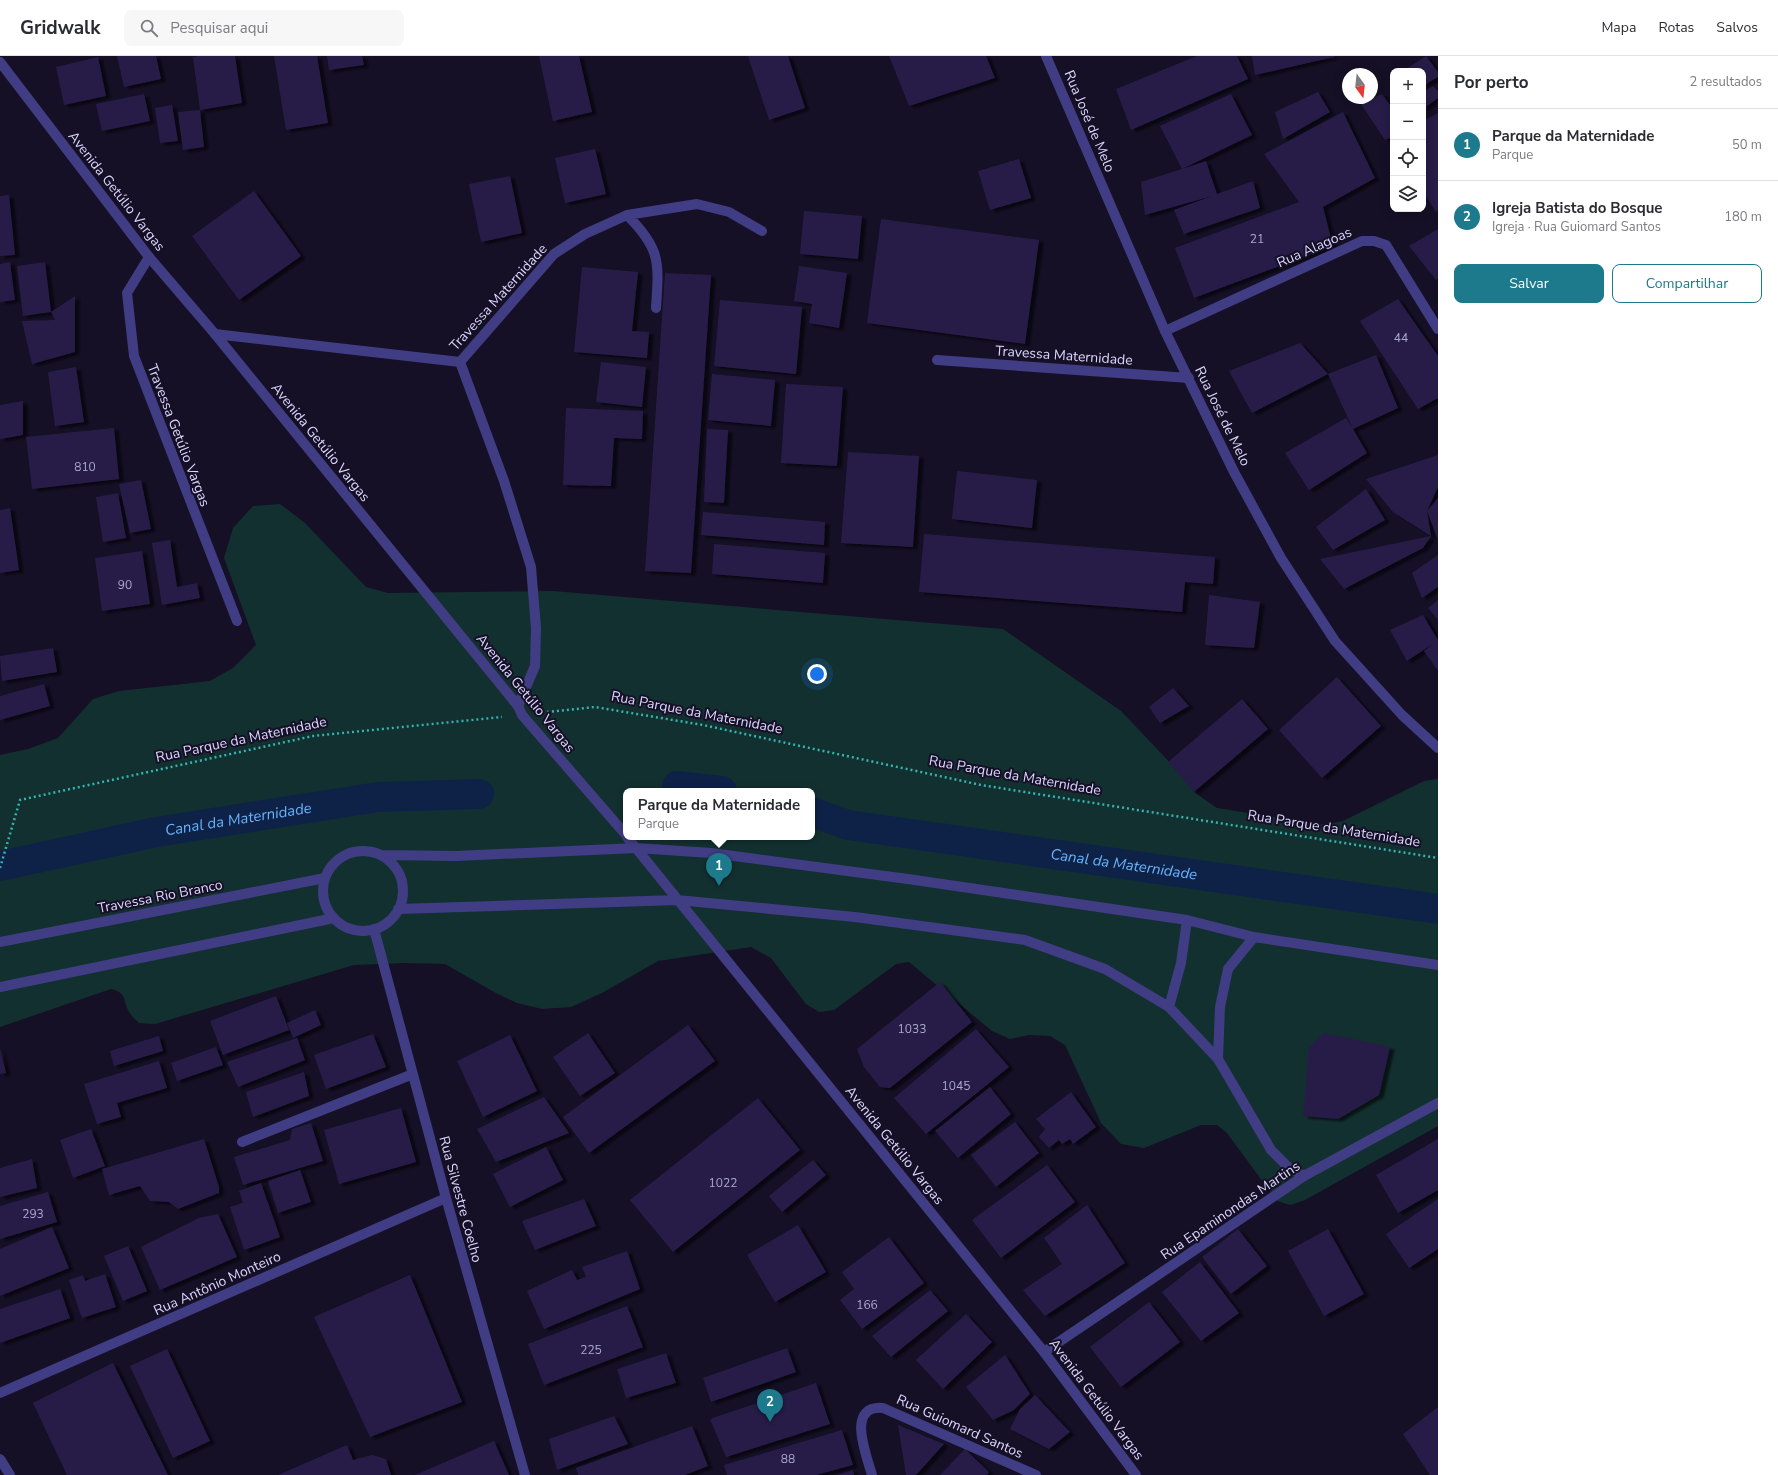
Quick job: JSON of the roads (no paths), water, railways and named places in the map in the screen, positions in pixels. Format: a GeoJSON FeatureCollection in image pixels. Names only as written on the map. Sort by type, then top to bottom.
{"type":"FeatureCollection","features":[{"type":"Feature","properties":{"kind":"street","name":"Rua José de Melo"},"geometry":{"type":"LineString","coordinates":[[1046,56],[1165,331],[1234,472],[1281,558],[1336,641],[1402,714],[1438,748]]}},
{"type":"Feature","properties":{"kind":"street","name":"Avenida Getúlio Vargas"},"geometry":{"type":"LineString","coordinates":[[0,62],[149,257],[215,334],[520,710],[623,831]]}},
{"type":"Feature","properties":{"kind":"street","name":"Travessa Maternidade"},"geometry":{"type":"LineString","coordinates":[[215,334],[460,362],[554,254],[585,234],[627,215],[697,204],[729,212],[762,231]]}},
{"type":"Feature","properties":{"kind":"street"},"geometry":{"type":"LineString","coordinates":[[627,215],[643,231],[655,251],[658,276],[656,308]]}},
{"type":"Feature","properties":{"kind":"street","name":"Rua Alagoas"},"geometry":{"type":"LineString","coordinates":[[1165,331],[1362,241],[1374,241],[1386,245],[1438,329]]}},
{"type":"Feature","properties":{"kind":"street","name":"Travessa Getúlio Vargas"},"geometry":{"type":"LineString","coordinates":[[149,257],[128,293],[134,356],[237,622]]}},
{"type":"Feature","properties":{"kind":"street","name":"Travessa Maternidade"},"geometry":{"type":"LineString","coordinates":[[937,360],[1189,378]]}},
{"type":"Feature","properties":{"kind":"street"},"geometry":{"type":"LineString","coordinates":[[460,362],[504,481],[531,567],[536,628],[535,666],[520,710]]}},
{"type":"Feature","properties":{"kind":"street","name":"Avenida Getúlio Vargas"},"geometry":{"type":"LineString","coordinates":[[630,840],[677,900],[1044,1352],[1136,1475]]}},
{"type":"Feature","properties":{"kind":"street"},"geometry":{"type":"LineString","coordinates":[[381,855],[391,863],[399,873],[402,885],[402,898],[398,909],[384,925],[374,929],[353,930],[342,925],[328,910],[324,900],[323,889],[325,878],[332,866],[342,857],[354,852],[368,851],[381,855],[456,856],[637,848],[711,853],[900,878],[1187,920],[1254,937],[1438,965]]}},
{"type":"Feature","properties":{"kind":"street","name":"Travessa Rio Branco"},"geometry":{"type":"LineString","coordinates":[[0,942],[325,878]]}},
{"type":"Feature","properties":{"kind":"street"},"geometry":{"type":"LineString","coordinates":[[398,909],[677,900],[855,917],[1025,940],[1105,969],[1169,1007],[1218,1059],[1271,1150],[1288,1167],[1304,1176]]}},
{"type":"Feature","properties":{"kind":"street"},"geometry":{"type":"LineString","coordinates":[[0,987],[334,918]]}},
{"type":"Feature","properties":{"kind":"street"},"geometry":{"type":"LineString","coordinates":[[1169,1007],[1181,963],[1187,920]]}},
{"type":"Feature","properties":{"kind":"street","name":"Rua Silvestre Coelho"},"geometry":{"type":"LineString","coordinates":[[374,929],[446,1198],[525,1475]]}},
{"type":"Feature","properties":{"kind":"street"},"geometry":{"type":"LineString","coordinates":[[1218,1059],[1220,1007],[1228,969],[1254,937]]}},
{"type":"Feature","properties":{"kind":"street"},"geometry":{"type":"LineString","coordinates":[[242,1142],[414,1074]]}},
{"type":"Feature","properties":{"kind":"street","name":"Rua Epaminondas Martins"},"geometry":{"type":"LineString","coordinates":[[1044,1352],[1304,1176],[1438,1103]]}},
{"type":"Feature","properties":{"kind":"street","name":"Rua Antônio Monteiro"},"geometry":{"type":"LineString","coordinates":[[0,1393],[446,1198]]}},
{"type":"Feature","properties":{"kind":"street","name":"Rua Guiomard Santos"},"geometry":{"type":"LineString","coordinates":[[872,1475],[860,1425],[867,1411],[875,1407],[883,1408],[1036,1475]]}},
{"type":"Feature","properties":{"kind":"street"},"geometry":{"type":"LineString","coordinates":[[0,1458],[10,1475]]}},
{"type":"Feature","properties":{"kind":"waterway","name":"Canal da Maternidade"},"geometry":{"type":"LineString","coordinates":[[677,786],[695,788]]}},
{"type":"Feature","properties":{"kind":"waterway","name":"Canal da Maternidade"},"geometry":{"type":"LineString","coordinates":[[0,866],[156,832],[378,797],[479,794]]}},
{"type":"Feature","properties":{"kind":"waterway","name":"Canal da Maternidade"},"geometry":{"type":"LineString","coordinates":[[815,813],[848,825],[1438,909]]}},
{"type":"Feature","properties":{"kind":"place","name":"Parque da Maternidade"},"geometry":{"type":"Point","coordinates":[719,886]}},
{"type":"Feature","properties":{"kind":"place","name":"Igreja Batista do Bosque"},"geometry":{"type":"Point","coordinates":[770,1422]}}]}
